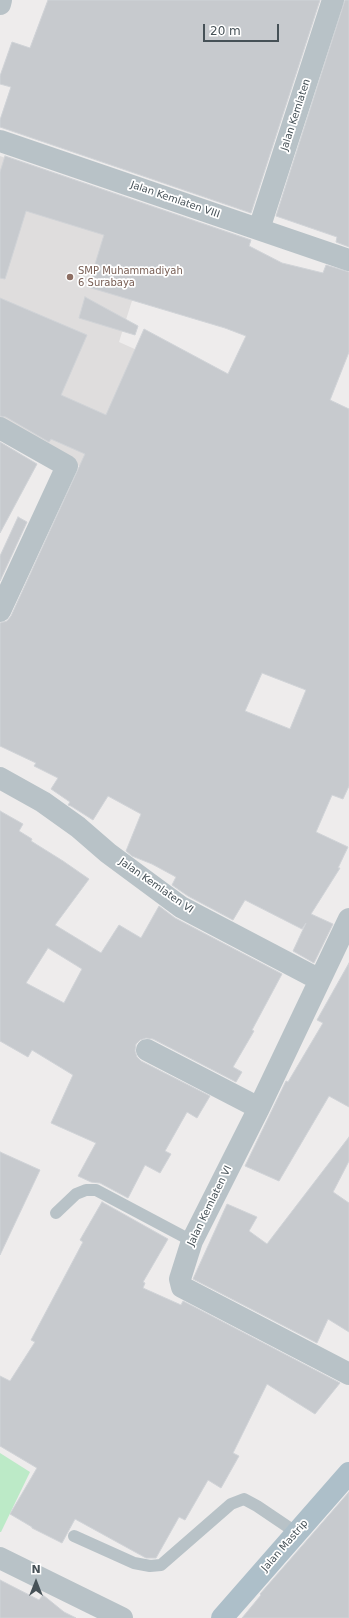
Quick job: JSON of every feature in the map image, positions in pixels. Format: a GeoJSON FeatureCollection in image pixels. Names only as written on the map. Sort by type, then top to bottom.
{"type":"FeatureCollection","features":[{"type":"Feature","properties":{"kind":"main road","name":"Jalan Mastrip"},"geometry":{"type":"LineString","coordinates":[[222,1618],[349,1473]]}},
{"type":"Feature","properties":{"kind":"street"},"geometry":{"type":"LineString","coordinates":[[0,4],[1,0]]}},
{"type":"Feature","properties":{"kind":"street","name":"Jalan Kemlaten"},"geometry":{"type":"LineString","coordinates":[[259,229],[333,0]]}},
{"type":"Feature","properties":{"kind":"street","name":"Jalan Kemlaten VIII"},"geometry":{"type":"LineString","coordinates":[[0,141],[349,260]]}},
{"type":"Feature","properties":{"kind":"street"},"geometry":{"type":"LineString","coordinates":[[0,428],[67,466],[0,611]]}},
{"type":"Feature","properties":{"kind":"street","name":"Jalan Kemlaten VI"},"geometry":{"type":"LineString","coordinates":[[0,778],[43,802],[78,827],[108,853],[182,907],[320,980]]}},
{"type":"Feature","properties":{"kind":"street","name":"Jalan Kemlaten VI"},"geometry":{"type":"LineString","coordinates":[[349,919],[259,1108],[192,1241],[180,1279],[182,1287],[349,1374]]}},
{"type":"Feature","properties":{"kind":"street"},"geometry":{"type":"LineString","coordinates":[[147,1050],[259,1108]]}},
{"type":"Feature","properties":{"kind":"street"},"geometry":{"type":"LineString","coordinates":[[0,1558],[122,1618]]}},
{"type":"Feature","properties":{"kind":"lane"},"geometry":{"type":"LineString","coordinates":[[56,1214],[76,1194],[86,1190],[96,1190],[192,1241]]}},
{"type":"Feature","properties":{"kind":"lane"},"geometry":{"type":"LineString","coordinates":[[74,1536],[134,1563],[150,1566],[161,1565],[231,1504],[244,1499],[297,1532]]}},
{"type":"Feature","properties":{"kind":"shaded area","name":"SMP Muhammadiyah 6 Surabaya"},"geometry":{"type":"Polygon","coordinates":[[[0,156],[160,212],[119,342],[157,359],[103,478],[0,426],[0,156]]]}},
{"type":"Feature","properties":{"kind":"green space"},"geometry":{"type":"Polygon","coordinates":[[[0,1453],[30,1472],[1,1532],[0,1532],[0,1453]]]}},
{"type":"Feature","properties":{"kind":"building"},"geometry":{"type":"Polygon","coordinates":[[[48,0],[320,0],[251,213],[0,127],[0,120],[11,87],[0,84],[0,76],[12,42],[30,48],[48,0]]]}},
{"type":"Feature","properties":{"kind":"building"},"geometry":{"type":"Polygon","coordinates":[[[345,0],[349,0],[349,247],[336,242],[337,237],[276,216],[345,0]]]}},
{"type":"Feature","properties":{"kind":"building"},"geometry":{"type":"Polygon","coordinates":[[[5,156],[251,240],[249,246],[282,263],[323,273],[326,265],[349,272],[349,352],[330,400],[349,409],[349,786],[343,799],[332,795],[316,832],[348,847],[338,868],[340,868],[311,914],[333,924],[314,963],[293,951],[306,923],[302,929],[245,900],[233,920],[188,896],[172,885],[176,877],[152,864],[132,856],[126,851],[141,814],[108,796],[93,820],[68,805],[70,802],[51,789],[58,778],[34,766],[36,763],[0,746],[0,623],[7,621],[11,616],[85,454],[51,439],[49,442],[6,417],[0,416],[0,298],[87,335],[61,395],[106,415],[144,329],[228,374],[246,336],[225,328],[88,287],[104,235],[26,211],[5,279],[0,278],[0,172],[5,156]],[[262,673],[245,711],[290,729],[306,690],[262,673]]]}},
{"type":"Feature","properties":{"kind":"building"},"geometry":{"type":"Polygon","coordinates":[[[85,297],[138,326],[135,335],[79,318],[85,297]]]}},
{"type":"Feature","properties":{"kind":"building"},"geometry":{"type":"Polygon","coordinates":[[[0,442],[37,464],[0,533],[0,442]]]}},
{"type":"Feature","properties":{"kind":"building"},"geometry":{"type":"Polygon","coordinates":[[[18,517],[27,522],[0,581],[0,556],[18,517]]]}},
{"type":"Feature","properties":{"kind":"building"},"geometry":{"type":"Polygon","coordinates":[[[0,811],[23,824],[19,831],[32,839],[31,841],[89,879],[55,925],[101,953],[119,925],[141,938],[159,906],[175,918],[282,974],[252,1030],[254,1031],[233,1067],[242,1072],[236,1082],[153,1039],[146,1038],[140,1040],[136,1044],[135,1051],[137,1057],[141,1061],[210,1096],[197,1118],[187,1112],[165,1151],[171,1154],[160,1173],[145,1165],[128,1198],[100,1183],[91,1182],[78,1176],[96,1143],[51,1123],[73,1075],[32,1050],[28,1057],[0,1041],[0,811]],[[48,948],[26,983],[64,1003],[82,969],[48,948]]]}},
{"type":"Feature","properties":{"kind":"building"},"geometry":{"type":"Polygon","coordinates":[[[349,963],[349,1107],[329,1096],[279,1181],[245,1166],[286,1081],[288,1082],[323,1023],[317,1020],[349,963]]]}},
{"type":"Feature","properties":{"kind":"building"},"geometry":{"type":"Polygon","coordinates":[[[349,1137],[349,1161],[333,1192],[349,1203],[349,1332],[328,1319],[317,1343],[193,1279],[227,1204],[257,1217],[249,1231],[267,1244],[349,1137]]]}},
{"type":"Feature","properties":{"kind":"building"},"geometry":{"type":"Polygon","coordinates":[[[0,1152],[40,1170],[0,1255],[0,1152]]]}},
{"type":"Feature","properties":{"kind":"building"},"geometry":{"type":"Polygon","coordinates":[[[102,1202],[168,1239],[143,1282],[145,1283],[143,1288],[181,1305],[183,1301],[340,1383],[315,1414],[267,1384],[233,1453],[239,1456],[221,1488],[208,1480],[185,1520],[179,1517],[156,1558],[146,1558],[75,1519],[62,1543],[32,1528],[10,1514],[37,1468],[0,1446],[0,1376],[10,1381],[35,1342],[31,1340],[83,1242],[80,1240],[102,1202]]]}},
{"type":"Feature","properties":{"kind":"building"},"geometry":{"type":"Polygon","coordinates":[[[349,1492],[349,1618],[242,1618],[261,1595],[260,1594],[349,1492]]]}},
{"type":"Feature","properties":{"kind":"building"},"geometry":{"type":"Polygon","coordinates":[[[0,1580],[39,1600],[43,1595],[64,1612],[76,1618],[0,1618],[0,1580]]]}},
{"type":"Feature","properties":{"kind":"place","name":"SMP Muhammadiyah 6 Surabaya"},"geometry":{"type":"Point","coordinates":[70,277]}}]}
